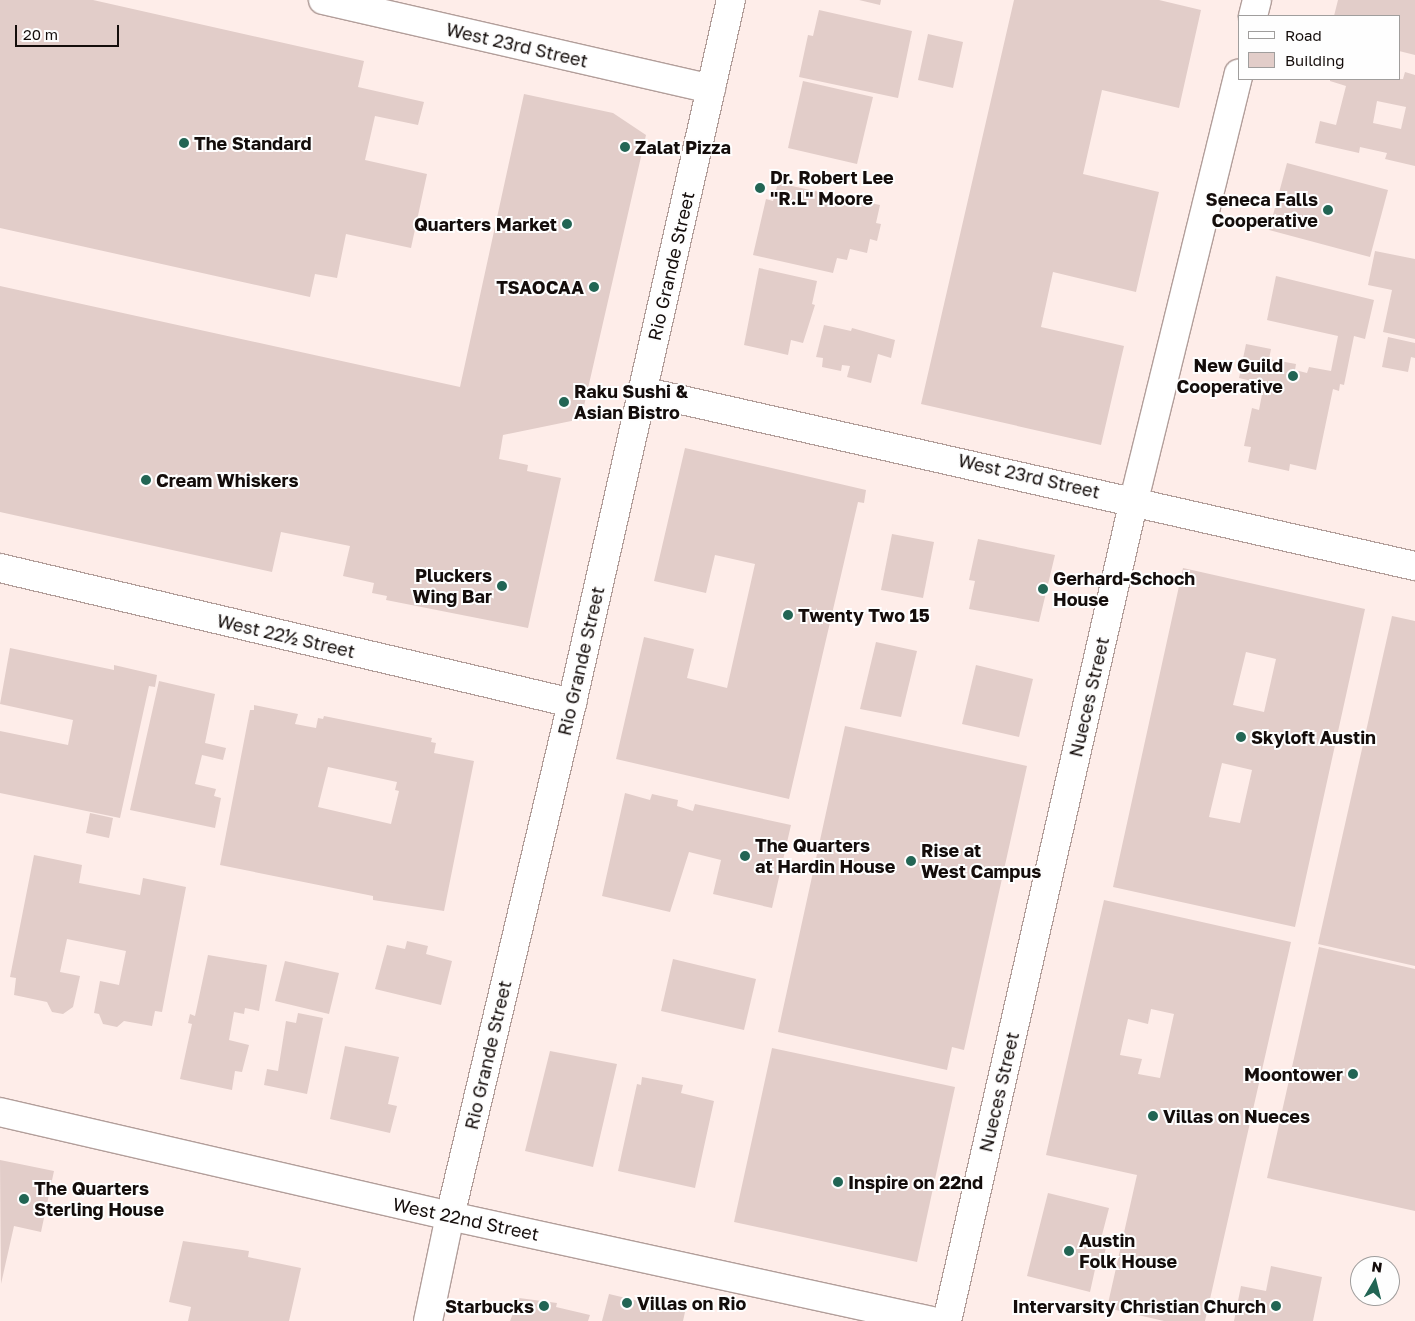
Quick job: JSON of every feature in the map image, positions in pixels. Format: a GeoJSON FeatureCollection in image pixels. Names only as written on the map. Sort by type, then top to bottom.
{"type":"FeatureCollection","features":[{"type":"Feature","properties":{"kind":"street","name":"West 23rd Street"},"geometry":{"type":"LineString","coordinates":[[323,0],[711,89]]}},
{"type":"Feature","properties":{"kind":"street","name":"Rio Grande Street"},"geometry":{"type":"LineString","coordinates":[[428,1321],[450,1216],[572,703],[731,0]]}},
{"type":"Feature","properties":{"kind":"street"},"geometry":{"type":"LineString","coordinates":[[1253,15],[1257,0]]}},
{"type":"Feature","properties":{"kind":"street","name":"Nueces Street"},"geometry":{"type":"LineString","coordinates":[[947,1321],[1134,500],[1238,78]]}},
{"type":"Feature","properties":{"kind":"street","name":"West 23rd Street"},"geometry":{"type":"LineString","coordinates":[[642,391],[1134,500],[1415,566]]}},
{"type":"Feature","properties":{"kind":"street","name":"West 22½ Street"},"geometry":{"type":"LineString","coordinates":[[0,568],[572,703]]}},
{"type":"Feature","properties":{"kind":"street","name":"West 22nd Street"},"geometry":{"type":"LineString","coordinates":[[0,1112],[450,1216],[933,1321]]}},
{"type":"Feature","properties":{"kind":"building","name":"The Standard"},"geometry":{"type":"Polygon","coordinates":[[[0,0],[93,0],[364,61],[358,87],[424,102],[418,125],[375,116],[365,160],[427,174],[411,248],[346,234],[337,278],[315,274],[310,297],[0,228],[0,0]]]}},
{"type":"Feature","properties":{"kind":"building"},"geometry":{"type":"Polygon","coordinates":[[[859,0],[881,0],[880,5],[859,0]]]}},
{"type":"Feature","properties":{"kind":"building"},"geometry":{"type":"Polygon","coordinates":[[[1014,0],[1159,0],[1201,10],[1179,108],[1102,90],[1083,174],[1159,192],[1136,292],[1053,272],[1041,327],[1124,346],[1101,445],[921,404],[1014,0]]]}},
{"type":"Feature","properties":{"kind":"building"},"geometry":{"type":"Polygon","coordinates":[[[1338,0],[1415,0],[1415,55],[1400,51],[1400,15],[1334,15],[1338,0]]]}},
{"type":"Feature","properties":{"kind":"building"},"geometry":{"type":"Polygon","coordinates":[[[819,10],[912,31],[898,98],[799,77],[808,35],[813,36],[819,10]]]}},
{"type":"Feature","properties":{"kind":"building"},"geometry":{"type":"Polygon","coordinates":[[[928,34],[963,42],[953,88],[918,80],[928,34]]]}},
{"type":"Feature","properties":{"kind":"building"},"geometry":{"type":"Polygon","coordinates":[[[1405,72],[1415,75],[1415,166],[1385,159],[1387,153],[1360,147],[1359,153],[1315,143],[1320,121],[1336,125],[1346,86],[1330,80],[1403,79],[1405,72]],[[1377,101],[1373,123],[1401,129],[1406,107],[1377,101]]]}},
{"type":"Feature","properties":{"kind":"building"},"geometry":{"type":"Polygon","coordinates":[[[803,81],[873,97],[857,164],[788,148],[803,81]]]}},
{"type":"Feature","properties":{"kind":"building"},"geometry":{"type":"Polygon","coordinates":[[[524,94],[613,113],[646,135],[581,419],[503,435],[499,459],[528,465],[527,471],[561,478],[528,628],[386,600],[387,596],[372,593],[374,583],[343,576],[350,546],[281,532],[272,572],[0,512],[0,286],[460,387],[524,94]]]}},
{"type":"Feature","properties":{"kind":"building","name":"Seneca Falls Cooperative"},"geometry":{"type":"Polygon","coordinates":[[[1287,163],[1388,190],[1370,257],[1269,230],[1287,163]]]}},
{"type":"Feature","properties":{"kind":"building"},"geometry":{"type":"Polygon","coordinates":[[[778,183],[880,205],[876,223],[881,224],[877,241],[870,239],[867,253],[850,249],[847,260],[837,258],[833,273],[753,255],[766,199],[773,201],[778,183]]]}},
{"type":"Feature","properties":{"kind":"building"},"geometry":{"type":"Polygon","coordinates":[[[1375,251],[1415,259],[1415,339],[1383,332],[1392,290],[1368,285],[1375,251]]]}},
{"type":"Feature","properties":{"kind":"building"},"geometry":{"type":"Polygon","coordinates":[[[759,268],[817,281],[812,304],[815,305],[803,343],[791,340],[788,355],[744,345],[759,268]]]}},
{"type":"Feature","properties":{"kind":"building","name":"New Guild Cooperative"},"geometry":{"type":"Polygon","coordinates":[[[1276,276],[1374,300],[1365,339],[1354,336],[1344,385],[1340,384],[1339,391],[1333,389],[1316,470],[1290,464],[1289,471],[1248,462],[1251,447],[1244,446],[1252,408],[1259,410],[1264,384],[1239,378],[1246,344],[1271,349],[1269,359],[1296,364],[1295,370],[1307,373],[1309,367],[1331,371],[1338,336],[1267,320],[1276,276]]]}},
{"type":"Feature","properties":{"kind":"building"},"geometry":{"type":"Polygon","coordinates":[[[824,325],[851,331],[852,328],[895,340],[891,358],[878,354],[871,383],[847,377],[850,366],[842,365],[841,371],[822,367],[823,358],[816,357],[824,325]]]}},
{"type":"Feature","properties":{"kind":"building"},"geometry":{"type":"Polygon","coordinates":[[[1388,337],[1415,343],[1415,358],[1411,357],[1408,372],[1382,367],[1388,337]]]}},
{"type":"Feature","properties":{"kind":"building","name":"Twenty Two 15"},"geometry":{"type":"Polygon","coordinates":[[[685,448],[866,490],[864,503],[858,502],[789,799],[616,759],[644,637],[694,649],[687,678],[727,688],[755,564],[715,555],[706,593],[654,581],[685,448]]]}},
{"type":"Feature","properties":{"kind":"building"},"geometry":{"type":"Polygon","coordinates":[[[892,534],[934,542],[923,598],[881,590],[892,534]]]}},
{"type":"Feature","properties":{"kind":"building"},"geometry":{"type":"Polygon","coordinates":[[[978,539],[1055,555],[1039,622],[969,609],[975,581],[969,580],[978,539]]]}},
{"type":"Feature","properties":{"kind":"building","name":"Skyloft Austin"},"geometry":{"type":"Polygon","coordinates":[[[1183,568],[1365,609],[1295,927],[1113,887],[1183,568]],[[1246,652],[1233,705],[1264,712],[1276,659],[1246,652]],[[1222,763],[1209,817],[1240,823],[1252,770],[1222,763]]]}},
{"type":"Feature","properties":{"kind":"building"},"geometry":{"type":"Polygon","coordinates":[[[1392,616],[1415,621],[1415,966],[1318,944],[1392,616]]]}},
{"type":"Feature","properties":{"kind":"building"},"geometry":{"type":"Polygon","coordinates":[[[876,642],[917,651],[901,717],[860,709],[876,642]]]}},
{"type":"Feature","properties":{"kind":"building"},"geometry":{"type":"Polygon","coordinates":[[[10,648],[114,670],[114,665],[157,675],[155,687],[149,686],[120,818],[0,793],[0,731],[68,745],[73,720],[0,704],[10,648]]]}},
{"type":"Feature","properties":{"kind":"building"},"geometry":{"type":"Polygon","coordinates":[[[976,665],[1033,679],[1019,737],[962,724],[976,665]]]}},
{"type":"Feature","properties":{"kind":"building"},"geometry":{"type":"Polygon","coordinates":[[[159,681],[215,694],[205,743],[226,748],[223,760],[202,755],[195,784],[216,789],[214,796],[221,798],[215,828],[130,810],[159,681]]]}},
{"type":"Feature","properties":{"kind":"building"},"geometry":{"type":"Polygon","coordinates":[[[254,705],[298,714],[295,724],[316,728],[318,718],[323,719],[324,716],[432,738],[431,742],[436,743],[434,753],[474,761],[444,911],[373,900],[373,896],[220,865],[250,710],[254,710],[254,705]],[[328,767],[318,807],[391,824],[399,791],[395,790],[397,782],[328,767]]]}},
{"type":"Feature","properties":{"kind":"building","name":"Rise at West Campus"},"geometry":{"type":"Polygon","coordinates":[[[845,726],[1027,766],[964,1050],[952,1047],[947,1070],[778,1032],[845,726]]]}},
{"type":"Feature","properties":{"kind":"building","name":"The Quarters at Hardin House"},"geometry":{"type":"Polygon","coordinates":[[[625,793],[650,800],[652,794],[678,800],[677,806],[693,811],[695,804],[791,825],[772,908],[713,894],[721,860],[689,852],[670,912],[602,896],[625,793]]]}},
{"type":"Feature","properties":{"kind":"building"},"geometry":{"type":"Polygon","coordinates":[[[90,813],[113,818],[109,838],[86,833],[90,813]]]}},
{"type":"Feature","properties":{"kind":"building"},"geometry":{"type":"Polygon","coordinates":[[[34,855],[82,865],[79,883],[140,895],[143,878],[186,887],[162,1012],[155,1011],[152,1026],[124,1021],[117,1027],[103,1024],[99,1014],[94,1013],[100,981],[119,985],[126,951],[67,939],[60,972],[80,976],[73,1007],[63,1014],[52,1012],[47,1002],[14,995],[16,978],[10,977],[34,855]]]}},
{"type":"Feature","properties":{"kind":"building","name":"Villas on Nueces"},"geometry":{"type":"Polygon","coordinates":[[[1104,900],[1291,942],[1205,1321],[1164,1321],[1107,1308],[1137,1175],[1046,1155],[1104,900]],[[1151,1009],[1148,1024],[1128,1019],[1120,1055],[1142,1059],[1138,1074],[1160,1078],[1174,1014],[1151,1009]]]}},
{"type":"Feature","properties":{"kind":"building"},"geometry":{"type":"Polygon","coordinates":[[[407,941],[428,946],[426,954],[452,961],[441,1005],[375,989],[387,945],[405,949],[407,941]]]}},
{"type":"Feature","properties":{"kind":"building","name":"Moontower"},"geometry":{"type":"Polygon","coordinates":[[[1319,947],[1415,969],[1415,1211],[1267,1178],[1319,947]]]}},
{"type":"Feature","properties":{"kind":"building"},"geometry":{"type":"Polygon","coordinates":[[[208,955],[267,965],[259,1011],[245,1008],[244,1014],[234,1012],[229,1040],[249,1045],[242,1072],[235,1071],[232,1090],[180,1079],[192,1024],[188,1023],[190,1014],[195,1016],[208,955]]]}},
{"type":"Feature","properties":{"kind":"building"},"geometry":{"type":"Polygon","coordinates":[[[673,959],[756,979],[744,1030],[661,1011],[673,959]]]}},
{"type":"Feature","properties":{"kind":"building"},"geometry":{"type":"Polygon","coordinates":[[[285,961],[339,973],[329,1014],[275,1001],[285,961]]]}},
{"type":"Feature","properties":{"kind":"building"},"geometry":{"type":"Polygon","coordinates":[[[298,1013],[323,1018],[307,1094],[264,1085],[267,1069],[278,1071],[286,1021],[296,1023],[298,1013]]]}},
{"type":"Feature","properties":{"kind":"building"},"geometry":{"type":"Polygon","coordinates":[[[345,1046],[399,1057],[388,1104],[397,1106],[390,1133],[330,1119],[345,1046]]]}},
{"type":"Feature","properties":{"kind":"building","name":"Inspire on 22nd"},"geometry":{"type":"Polygon","coordinates":[[[772,1048],[955,1087],[917,1262],[734,1222],[772,1048]]]}},
{"type":"Feature","properties":{"kind":"building"},"geometry":{"type":"Polygon","coordinates":[[[550,1051],[617,1064],[593,1167],[525,1151],[550,1051]]]}},
{"type":"Feature","properties":{"kind":"building"},"geometry":{"type":"Polygon","coordinates":[[[642,1077],[683,1085],[681,1093],[714,1101],[695,1188],[618,1171],[637,1084],[641,1085],[642,1077]]]}},
{"type":"Feature","properties":{"kind":"building","name":"The Quarters Sterling House"},"geometry":{"type":"Polygon","coordinates":[[[0,1160],[54,1171],[41,1232],[14,1226],[1,1284],[0,1160]]]}},
{"type":"Feature","properties":{"kind":"building","name":"Austin Folk House"},"geometry":{"type":"Polygon","coordinates":[[[1048,1193],[1109,1208],[1102,1235],[1109,1236],[1101,1267],[1096,1265],[1090,1292],[1027,1276],[1048,1193]]]}},
{"type":"Feature","properties":{"kind":"building"},"geometry":{"type":"Polygon","coordinates":[[[183,1241],[249,1251],[248,1257],[301,1268],[289,1321],[188,1321],[191,1307],[169,1302],[183,1241]]]}},
{"type":"Feature","properties":{"kind":"building","name":"Intervarsity Christian Church"},"geometry":{"type":"Polygon","coordinates":[[[1271,1266],[1322,1277],[1313,1321],[1234,1321],[1241,1286],[1266,1291],[1271,1266]]]}},
{"type":"Feature","properties":{"kind":"building","name":"Villas on Rio"},"geometry":{"type":"Polygon","coordinates":[[[609,1294],[685,1312],[683,1321],[602,1321],[609,1294]]]}},
{"type":"Feature","properties":{"kind":"building"},"geometry":{"type":"Polygon","coordinates":[[[519,1298],[557,1303],[556,1307],[590,1315],[588,1321],[510,1321],[519,1298]]]}},
{"type":"Feature","properties":{"kind":"place","name":"The Standard"},"geometry":{"type":"Point","coordinates":[184,143]}},
{"type":"Feature","properties":{"kind":"place","name":"Zalat Pizza"},"geometry":{"type":"Point","coordinates":[625,147]}},
{"type":"Feature","properties":{"kind":"place","name":"Dr. Robert Lee \"R.L\" Moore"},"geometry":{"type":"Point","coordinates":[760,188]}},
{"type":"Feature","properties":{"kind":"place","name":"Seneca Falls Cooperative"},"geometry":{"type":"Point","coordinates":[1328,210]}},
{"type":"Feature","properties":{"kind":"place","name":"Quarters Market"},"geometry":{"type":"Point","coordinates":[567,224]}},
{"type":"Feature","properties":{"kind":"place","name":"TSAOCAA"},"geometry":{"type":"Point","coordinates":[594,287]}},
{"type":"Feature","properties":{"kind":"place","name":"New Guild Cooperative"},"geometry":{"type":"Point","coordinates":[1293,376]}},
{"type":"Feature","properties":{"kind":"place","name":"Raku Sushi & Asian Bistro"},"geometry":{"type":"Point","coordinates":[564,402]}},
{"type":"Feature","properties":{"kind":"place","name":"Cream Whiskers"},"geometry":{"type":"Point","coordinates":[146,480]}},
{"type":"Feature","properties":{"kind":"place","name":"Pluckers Wing Bar"},"geometry":{"type":"Point","coordinates":[502,586]}},
{"type":"Feature","properties":{"kind":"place","name":"Gerhard-Schoch House"},"geometry":{"type":"Point","coordinates":[1043,589]}},
{"type":"Feature","properties":{"kind":"place","name":"Twenty Two 15"},"geometry":{"type":"Point","coordinates":[788,615]}},
{"type":"Feature","properties":{"kind":"place","name":"Skyloft Austin"},"geometry":{"type":"Point","coordinates":[1241,737]}},
{"type":"Feature","properties":{"kind":"place","name":"The Quarters at Hardin House"},"geometry":{"type":"Point","coordinates":[745,856]}},
{"type":"Feature","properties":{"kind":"place","name":"Rise at West Campus"},"geometry":{"type":"Point","coordinates":[911,861]}},
{"type":"Feature","properties":{"kind":"place","name":"Moontower"},"geometry":{"type":"Point","coordinates":[1353,1074]}},
{"type":"Feature","properties":{"kind":"place","name":"Villas on Nueces"},"geometry":{"type":"Point","coordinates":[1153,1116]}},
{"type":"Feature","properties":{"kind":"place","name":"Inspire on 22nd"},"geometry":{"type":"Point","coordinates":[838,1182]}},
{"type":"Feature","properties":{"kind":"place","name":"The Quarters Sterling House"},"geometry":{"type":"Point","coordinates":[24,1199]}},
{"type":"Feature","properties":{"kind":"place","name":"Austin Folk House"},"geometry":{"type":"Point","coordinates":[1069,1251]}},
{"type":"Feature","properties":{"kind":"place","name":"Villas on Rio"},"geometry":{"type":"Point","coordinates":[627,1303]}},
{"type":"Feature","properties":{"kind":"place","name":"Starbucks"},"geometry":{"type":"Point","coordinates":[544,1306]}},
{"type":"Feature","properties":{"kind":"place","name":"Intervarsity Christian Church"},"geometry":{"type":"Point","coordinates":[1276,1306]}}]}
